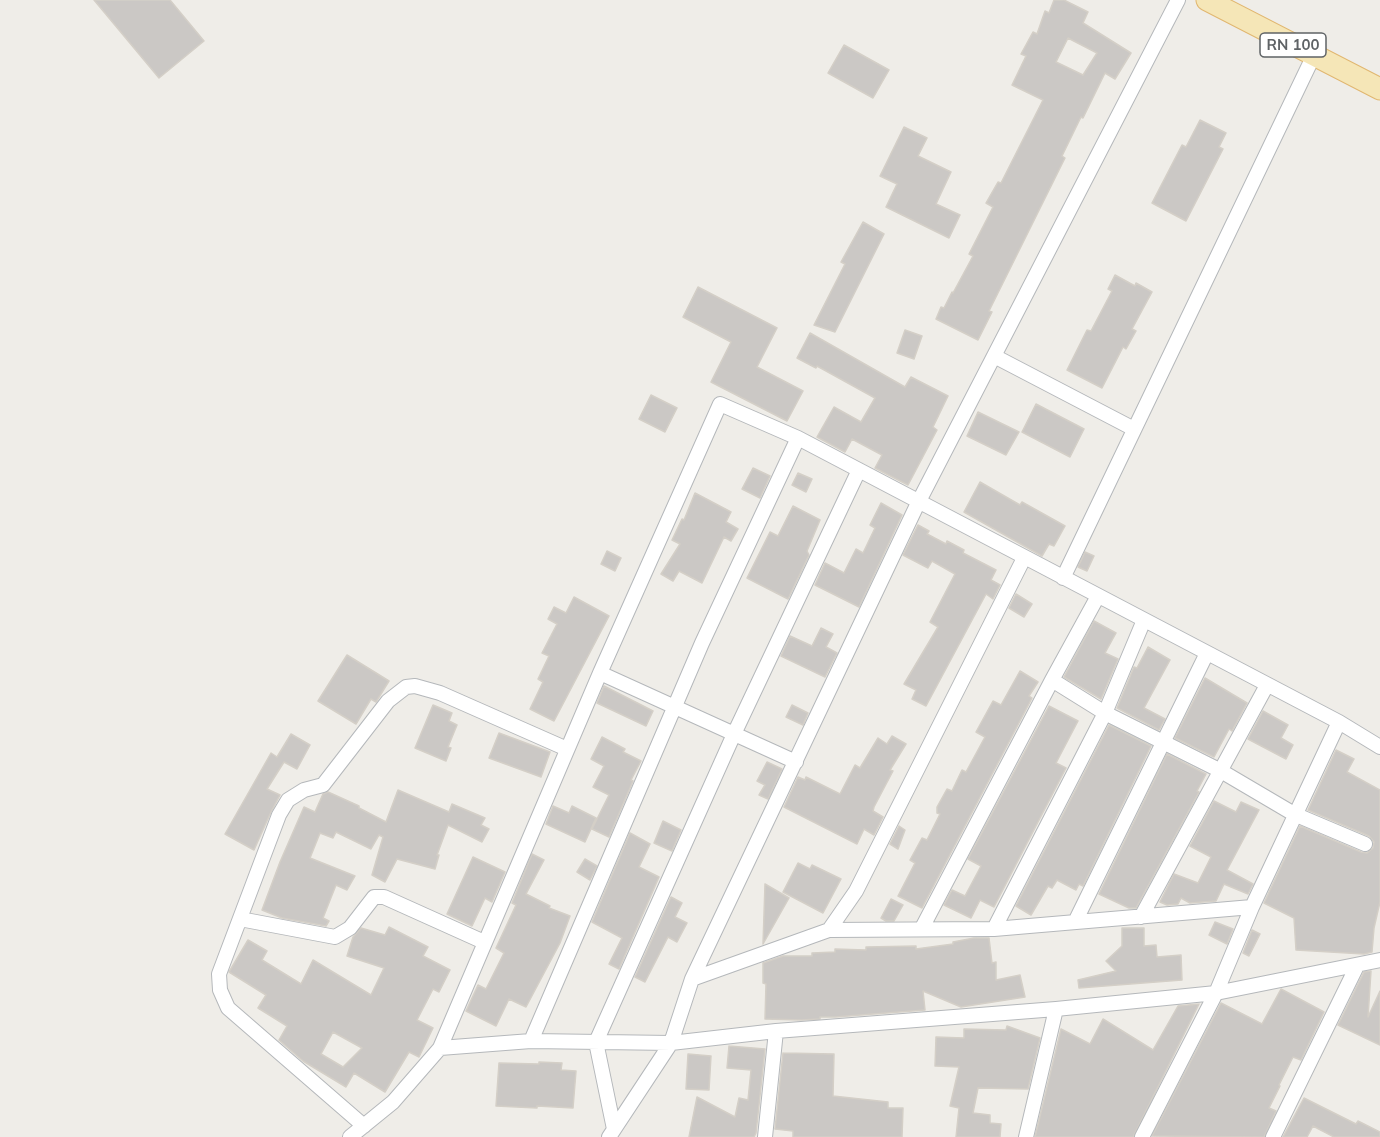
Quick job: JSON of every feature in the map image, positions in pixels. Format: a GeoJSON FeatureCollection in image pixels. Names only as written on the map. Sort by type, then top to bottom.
{"type":"FeatureCollection","features":[{"type":"Feature","properties":{"kind":"main road","name":"RN 100"},"geometry":{"type":"LineString","coordinates":[[1207,0],[1380,89]]}},
{"type":"Feature","properties":{"kind":"street"},"geometry":{"type":"LineString","coordinates":[[611,1133],[671,1043],[692,979],[918,503],[1178,0]]}},
{"type":"Feature","properties":{"kind":"street"},"geometry":{"type":"LineString","coordinates":[[1063,578],[1314,55]]}},
{"type":"Feature","properties":{"kind":"street"},"geometry":{"type":"LineString","coordinates":[[994,356],[1134,429]]}},
{"type":"Feature","properties":{"kind":"street"},"geometry":{"type":"LineString","coordinates":[[350,1137],[393,1102],[440,1048],[600,673],[720,404],[798,438],[1339,722],[1380,747]]}},
{"type":"Feature","properties":{"kind":"street"},"geometry":{"type":"LineString","coordinates":[[531,1041],[702,643],[798,438]]}},
{"type":"Feature","properties":{"kind":"street"},"geometry":{"type":"LineString","coordinates":[[611,1133],[596,1042],[734,734],[859,470]]}},
{"type":"Feature","properties":{"kind":"street"},"geometry":{"type":"LineString","coordinates":[[829,930],[856,891],[1024,558]]}},
{"type":"Feature","properties":{"kind":"street"},"geometry":{"type":"LineString","coordinates":[[921,928],[1098,596]]}},
{"type":"Feature","properties":{"kind":"street"},"geometry":{"type":"LineString","coordinates":[[994,929],[1105,713],[1144,620]]}},
{"type":"Feature","properties":{"kind":"street"},"geometry":{"type":"LineString","coordinates":[[1075,922],[1207,653]]}},
{"type":"Feature","properties":{"kind":"street"},"geometry":{"type":"LineString","coordinates":[[600,673],[796,762]]}},
{"type":"Feature","properties":{"kind":"street"},"geometry":{"type":"LineString","coordinates":[[1052,680],[1105,713],[1221,771],[1294,814],[1365,844]]}},
{"type":"Feature","properties":{"kind":"street"},"geometry":{"type":"LineString","coordinates":[[1141,917],[1268,685]]}},
{"type":"Feature","properties":{"kind":"street"},"geometry":{"type":"LineString","coordinates":[[364,1126],[228,1008],[220,990],[219,974],[279,815],[288,800],[304,790],[323,785],[388,701],[406,687],[415,686],[440,693],[567,749]]}},
{"type":"Feature","properties":{"kind":"street"},"geometry":{"type":"LineString","coordinates":[[1142,1137],[1216,993],[1294,814],[1339,722]]}},
{"type":"Feature","properties":{"kind":"street"},"geometry":{"type":"LineString","coordinates":[[240,919],[335,937],[350,928],[374,897],[384,897],[484,942]]}},
{"type":"Feature","properties":{"kind":"street"},"geometry":{"type":"LineString","coordinates":[[692,979],[829,930],[994,929],[1252,907]]}},
{"type":"Feature","properties":{"kind":"street"},"geometry":{"type":"LineString","coordinates":[[440,1048],[531,1041],[671,1043],[776,1031],[1056,1009],[1216,993],[1380,960]]}},
{"type":"Feature","properties":{"kind":"street"},"geometry":{"type":"LineString","coordinates":[[1273,1137],[1357,966]]}},
{"type":"Feature","properties":{"kind":"street"},"geometry":{"type":"LineString","coordinates":[[1026,1137],[1056,1009]]}},
{"type":"Feature","properties":{"kind":"street"},"geometry":{"type":"LineString","coordinates":[[765,1137],[776,1031]]}},
{"type":"Feature","properties":{"kind":"building"},"geometry":{"type":"Polygon","coordinates":[[[94,0],[170,0],[204,41],[159,78],[94,0]]]}},
{"type":"Feature","properties":{"kind":"building"},"geometry":{"type":"Polygon","coordinates":[[[1054,0],[1064,0],[1088,12],[1083,23],[1131,53],[1115,79],[1105,73],[1083,118],[1081,117],[1062,156],[1065,158],[989,311],[992,312],[978,340],[936,319],[973,256],[969,254],[993,207],[986,203],[998,182],[1001,183],[1043,100],[1012,85],[1026,56],[1021,54],[1033,32],[1037,34],[1045,11],[1049,13],[1054,0]],[[1068,38],[1056,62],[1083,75],[1097,53],[1068,38]]]}},
{"type":"Feature","properties":{"kind":"building"},"geometry":{"type":"Polygon","coordinates":[[[844,45],[889,70],[873,98],[828,73],[844,45]]]}},
{"type":"Feature","properties":{"kind":"building"},"geometry":{"type":"Polygon","coordinates":[[[1200,120],[1226,133],[1219,147],[1223,149],[1186,221],[1152,203],[1182,145],[1186,147],[1200,120]]]}},
{"type":"Feature","properties":{"kind":"building"},"geometry":{"type":"Polygon","coordinates":[[[904,127],[927,138],[918,156],[951,172],[936,204],[960,215],[949,238],[886,207],[897,184],[880,176],[904,127]]]}},
{"type":"Feature","properties":{"kind":"building"},"geometry":{"type":"Polygon","coordinates":[[[863,222],[884,234],[835,332],[814,325],[845,264],[841,262],[863,222]]]}},
{"type":"Feature","properties":{"kind":"building"},"geometry":{"type":"Polygon","coordinates":[[[1115,275],[1152,292],[1132,329],[1136,331],[1126,349],[1123,347],[1102,388],[1067,370],[1087,330],[1091,331],[1112,291],[1108,289],[1115,275]]]}},
{"type":"Feature","properties":{"kind":"building"},"geometry":{"type":"Polygon","coordinates":[[[698,287],[777,328],[757,367],[803,391],[787,421],[711,382],[731,342],[683,317],[698,287]]]}},
{"type":"Feature","properties":{"kind":"building"},"geometry":{"type":"Polygon","coordinates":[[[905,330],[922,336],[914,359],[897,353],[905,330]]]}},
{"type":"Feature","properties":{"kind":"building"},"geometry":{"type":"Polygon","coordinates":[[[810,333],[905,387],[911,377],[948,396],[933,427],[937,430],[908,485],[875,468],[882,455],[852,439],[845,452],[817,437],[834,407],[861,422],[875,398],[817,366],[816,368],[797,358],[810,333]]]}},
{"type":"Feature","properties":{"kind":"building"},"geometry":{"type":"Polygon","coordinates":[[[651,395],[677,408],[665,432],[639,419],[651,395]]]}},
{"type":"Feature","properties":{"kind":"building"},"geometry":{"type":"Polygon","coordinates":[[[1036,404],[1084,429],[1070,457],[1022,432],[1036,404]]]}},
{"type":"Feature","properties":{"kind":"building"},"geometry":{"type":"Polygon","coordinates":[[[978,412],[1019,432],[1006,455],[967,436],[978,412]]]}},
{"type":"Feature","properties":{"kind":"building"},"geometry":{"type":"Polygon","coordinates":[[[753,468],[770,476],[760,498],[742,489],[753,468]]]}},
{"type":"Feature","properties":{"kind":"building"},"geometry":{"type":"Polygon","coordinates":[[[798,473],[812,479],[806,492],[792,485],[798,473]]]}},
{"type":"Feature","properties":{"kind":"building"},"geometry":{"type":"Polygon","coordinates":[[[980,482],[1020,505],[1022,502],[1065,526],[1054,546],[1049,544],[1042,556],[964,512],[980,482]]]}},
{"type":"Feature","properties":{"kind":"building"},"geometry":{"type":"Polygon","coordinates":[[[695,493],[731,512],[726,522],[738,529],[731,541],[724,537],[702,583],[679,571],[673,581],[661,574],[680,544],[672,540],[682,519],[684,520],[695,493]]]}},
{"type":"Feature","properties":{"kind":"building"},"geometry":{"type":"Polygon","coordinates":[[[881,503],[902,515],[859,607],[815,585],[825,563],[844,573],[856,549],[863,553],[875,528],[870,525],[881,503]]]}},
{"type":"Feature","properties":{"kind":"building"},"geometry":{"type":"Polygon","coordinates":[[[793,506],[820,520],[807,551],[809,555],[788,599],[747,578],[770,532],[778,536],[793,506]]]}},
{"type":"Feature","properties":{"kind":"building"},"geometry":{"type":"Polygon","coordinates":[[[918,525],[929,531],[927,534],[946,544],[947,541],[964,550],[963,553],[996,570],[991,580],[1000,585],[993,599],[986,594],[926,706],[912,699],[916,690],[904,684],[938,627],[930,622],[955,574],[932,561],[928,568],[903,555],[918,525]]]}},
{"type":"Feature","properties":{"kind":"building"},"geometry":{"type":"Polygon","coordinates":[[[607,551],[621,558],[615,571],[601,564],[607,551]]]}},
{"type":"Feature","properties":{"kind":"building"},"geometry":{"type":"Polygon","coordinates":[[[1085,552],[1094,556],[1087,571],[1078,567],[1085,552]]]}},
{"type":"Feature","properties":{"kind":"building"},"geometry":{"type":"Polygon","coordinates":[[[1016,594],[1032,604],[1024,617],[1009,608],[1016,594]]]}},
{"type":"Feature","properties":{"kind":"building"},"geometry":{"type":"Polygon","coordinates":[[[574,597],[609,616],[554,721],[530,709],[543,682],[538,679],[549,656],[542,653],[557,624],[548,619],[554,607],[566,613],[574,597]]]}},
{"type":"Feature","properties":{"kind":"building"},"geometry":{"type":"Polygon","coordinates":[[[1094,621],[1116,633],[1105,653],[1118,659],[1101,699],[1064,677],[1094,621]]]}},
{"type":"Feature","properties":{"kind":"building"},"geometry":{"type":"Polygon","coordinates":[[[821,628],[833,634],[826,647],[837,653],[825,677],[781,656],[790,636],[812,646],[821,628]]]}},
{"type":"Feature","properties":{"kind":"building"},"geometry":{"type":"Polygon","coordinates":[[[1148,647],[1170,660],[1144,708],[1165,719],[1159,730],[1117,708],[1134,667],[1137,668],[1148,647]]]}},
{"type":"Feature","properties":{"kind":"building"},"geometry":{"type":"Polygon","coordinates":[[[347,655],[389,681],[376,702],[371,699],[356,724],[318,701],[347,655]]]}},
{"type":"Feature","properties":{"kind":"building"},"geometry":{"type":"Polygon","coordinates":[[[1020,671],[1038,682],[1029,696],[1032,698],[922,908],[898,896],[915,863],[910,860],[922,838],[927,840],[940,814],[937,813],[937,807],[947,789],[952,791],[962,770],[966,772],[985,737],[976,732],[993,701],[1001,705],[1020,671]]]}},
{"type":"Feature","properties":{"kind":"building"},"geometry":{"type":"Polygon","coordinates":[[[1205,678],[1247,703],[1232,731],[1229,729],[1214,757],[1175,738],[1205,678]]]}},
{"type":"Feature","properties":{"kind":"building"},"geometry":{"type":"Polygon","coordinates":[[[604,686],[653,711],[646,726],[597,703],[604,686]]]}},
{"type":"Feature","properties":{"kind":"building"},"geometry":{"type":"Polygon","coordinates":[[[433,705],[452,713],[449,721],[457,725],[448,747],[451,748],[446,761],[415,748],[433,705]]]}},
{"type":"Feature","properties":{"kind":"building"},"geometry":{"type":"Polygon","coordinates":[[[792,705],[808,713],[803,725],[786,717],[792,705]]]}},
{"type":"Feature","properties":{"kind":"building"},"geometry":{"type":"Polygon","coordinates":[[[1049,706],[1078,721],[1056,763],[1066,768],[994,907],[980,900],[971,918],[944,905],[952,890],[965,896],[981,866],[968,859],[1049,706]]]}},
{"type":"Feature","properties":{"kind":"building"},"geometry":{"type":"Polygon","coordinates":[[[1263,711],[1288,725],[1281,738],[1293,745],[1286,759],[1248,739],[1263,711]]]}},
{"type":"Feature","properties":{"kind":"building"},"geometry":{"type":"Polygon","coordinates":[[[1109,725],[1151,746],[1083,886],[1079,884],[1076,890],[1057,880],[1052,888],[1048,886],[1031,915],[1016,906],[1109,725]]]}},
{"type":"Feature","properties":{"kind":"building"},"geometry":{"type":"Polygon","coordinates":[[[499,733],[550,752],[541,777],[489,758],[499,733]]]}},
{"type":"Feature","properties":{"kind":"building"},"geometry":{"type":"Polygon","coordinates":[[[291,734],[310,745],[297,769],[284,762],[267,789],[280,795],[254,850],[225,834],[271,753],[277,757],[291,734]]]}},
{"type":"Feature","properties":{"kind":"building"},"geometry":{"type":"Polygon","coordinates":[[[892,736],[906,744],[890,770],[893,771],[874,807],[873,811],[883,817],[874,835],[864,829],[857,844],[784,807],[798,777],[805,780],[806,777],[840,794],[855,765],[860,768],[878,738],[887,744],[892,736]]]}},
{"type":"Feature","properties":{"kind":"building"},"geometry":{"type":"Polygon","coordinates":[[[602,737],[625,749],[623,752],[641,761],[631,780],[633,781],[609,837],[592,829],[609,795],[593,787],[604,766],[591,759],[602,737]]]}},
{"type":"Feature","properties":{"kind":"building"},"geometry":{"type":"Polygon","coordinates":[[[1336,750],[1354,759],[1347,772],[1380,790],[1380,902],[1374,928],[1372,952],[1364,954],[1296,950],[1294,918],[1264,903],[1300,826],[1361,852],[1367,853],[1373,848],[1374,842],[1369,836],[1308,810],[1336,750]]]}},
{"type":"Feature","properties":{"kind":"building"},"geometry":{"type":"Polygon","coordinates":[[[1167,754],[1206,774],[1197,791],[1199,792],[1136,908],[1129,908],[1099,894],[1167,754]]]}},
{"type":"Feature","properties":{"kind":"building"},"geometry":{"type":"Polygon","coordinates":[[[767,762],[782,769],[768,799],[759,795],[765,785],[757,781],[767,762]]]}},
{"type":"Feature","properties":{"kind":"building"},"geometry":{"type":"Polygon","coordinates":[[[398,790],[449,812],[452,804],[485,818],[481,825],[489,829],[482,842],[448,825],[437,855],[439,855],[435,869],[397,859],[385,882],[372,875],[383,837],[379,835],[371,849],[336,832],[333,838],[320,833],[310,858],[355,876],[347,890],[336,885],[323,918],[329,921],[326,926],[282,918],[262,910],[304,807],[315,812],[323,794],[328,792],[359,806],[386,822],[398,790]]]}},
{"type":"Feature","properties":{"kind":"building"},"geometry":{"type":"Polygon","coordinates":[[[1214,801],[1236,812],[1241,802],[1259,810],[1227,870],[1253,884],[1248,894],[1224,884],[1216,901],[1190,903],[1181,898],[1178,904],[1167,905],[1160,902],[1174,874],[1198,883],[1211,857],[1190,846],[1214,801]]]}},
{"type":"Feature","properties":{"kind":"building"},"geometry":{"type":"Polygon","coordinates":[[[553,806],[569,813],[572,806],[596,818],[585,842],[546,824],[553,806]]]}},
{"type":"Feature","properties":{"kind":"building"},"geometry":{"type":"Polygon","coordinates":[[[663,821],[681,830],[672,851],[654,843],[663,821]]]}},
{"type":"Feature","properties":{"kind":"building"},"geometry":{"type":"Polygon","coordinates":[[[899,826],[905,830],[898,849],[890,844],[899,826]]]}},
{"type":"Feature","properties":{"kind":"building"},"geometry":{"type":"Polygon","coordinates":[[[630,833],[650,844],[639,867],[659,877],[619,969],[609,964],[622,938],[592,922],[630,833]]]}},
{"type":"Feature","properties":{"kind":"building"},"geometry":{"type":"Polygon","coordinates":[[[532,854],[544,860],[526,894],[550,906],[549,908],[570,916],[560,943],[526,1007],[509,999],[496,1026],[466,1011],[478,985],[486,989],[504,953],[496,948],[516,905],[512,903],[532,854]]]}},
{"type":"Feature","properties":{"kind":"building"},"geometry":{"type":"Polygon","coordinates":[[[473,857],[505,872],[492,902],[485,898],[472,926],[447,914],[473,857]]]}},
{"type":"Feature","properties":{"kind":"building"},"geometry":{"type":"Polygon","coordinates":[[[585,859],[597,866],[590,880],[577,872],[585,859]]]}},
{"type":"Feature","properties":{"kind":"building"},"geometry":{"type":"Polygon","coordinates":[[[798,863],[810,869],[812,865],[841,879],[823,913],[783,892],[798,863]]]}},
{"type":"Feature","properties":{"kind":"building"},"geometry":{"type":"Polygon","coordinates":[[[765,884],[789,898],[763,944],[765,884]]]}},
{"type":"Feature","properties":{"kind":"building"},"geometry":{"type":"Polygon","coordinates":[[[671,897],[682,903],[675,917],[687,923],[677,942],[668,937],[645,982],[635,977],[671,897]]]}},
{"type":"Feature","properties":{"kind":"building"},"geometry":{"type":"Polygon","coordinates":[[[891,899],[903,905],[894,921],[886,921],[881,918],[891,899]]]}},
{"type":"Feature","properties":{"kind":"building"},"geometry":{"type":"Polygon","coordinates":[[[1215,922],[1233,929],[1227,944],[1209,935],[1215,922]]]}},
{"type":"Feature","properties":{"kind":"building"},"geometry":{"type":"Polygon","coordinates":[[[389,927],[428,947],[423,956],[450,970],[439,992],[433,989],[417,1020],[433,1028],[419,1057],[409,1052],[385,1092],[354,1073],[346,1087],[303,1061],[279,1040],[287,1026],[258,1008],[266,995],[229,972],[248,940],[267,951],[262,960],[301,984],[313,960],[371,995],[384,968],[347,956],[353,937],[361,928],[385,935],[389,927]],[[333,1032],[321,1054],[343,1067],[362,1048],[333,1032]]]}},
{"type":"Feature","properties":{"kind":"building"},"geometry":{"type":"Polygon","coordinates":[[[1122,928],[1144,928],[1144,946],[1156,945],[1157,957],[1181,955],[1182,980],[1079,988],[1078,980],[1116,971],[1106,961],[1122,946],[1122,928]]]}},
{"type":"Feature","properties":{"kind":"building"},"geometry":{"type":"Polygon","coordinates":[[[1252,930],[1260,934],[1249,956],[1243,953],[1252,930]]]}},
{"type":"Feature","properties":{"kind":"building"},"geometry":{"type":"Polygon","coordinates":[[[989,938],[992,963],[996,962],[996,980],[1020,975],[1025,997],[961,1007],[923,991],[925,1010],[820,1017],[820,1019],[765,1019],[766,984],[763,983],[763,963],[783,956],[812,956],[812,953],[835,952],[835,949],[866,950],[866,947],[916,946],[916,949],[953,944],[953,942],[989,938]]]}},
{"type":"Feature","properties":{"kind":"building"},"geometry":{"type":"Polygon","coordinates":[[[1371,971],[1368,1017],[1380,991],[1380,1045],[1338,1025],[1364,972],[1371,971]]]}},
{"type":"Feature","properties":{"kind":"building"},"geometry":{"type":"Polygon","coordinates":[[[1281,989],[1324,1012],[1301,1060],[1293,1057],[1279,1085],[1269,1108],[1276,1111],[1264,1137],[1152,1136],[1221,1003],[1262,1024],[1281,989]]]}},
{"type":"Feature","properties":{"kind":"building"},"geometry":{"type":"Polygon","coordinates":[[[1199,1004],[1133,1137],[1035,1137],[1061,1029],[1090,1044],[1103,1019],[1153,1050],[1178,1006],[1199,1004]]]}},
{"type":"Feature","properties":{"kind":"building"},"geometry":{"type":"Polygon","coordinates":[[[1007,1026],[1040,1038],[1028,1089],[978,1088],[973,1113],[990,1115],[990,1123],[1001,1124],[1000,1137],[956,1137],[959,1108],[950,1106],[959,1067],[935,1066],[936,1037],[964,1038],[964,1029],[1006,1030],[1007,1026]]]}},
{"type":"Feature","properties":{"kind":"building"},"geometry":{"type":"Polygon","coordinates":[[[729,1046],[765,1049],[756,1133],[754,1137],[689,1137],[697,1097],[735,1117],[739,1098],[748,1100],[751,1070],[727,1068],[729,1046]]]}},
{"type":"Feature","properties":{"kind":"building"},"geometry":{"type":"Polygon","coordinates":[[[783,1053],[834,1054],[833,1096],[888,1102],[888,1108],[903,1108],[902,1137],[793,1137],[793,1131],[775,1129],[783,1053]]]}},
{"type":"Feature","properties":{"kind":"building"},"geometry":{"type":"Polygon","coordinates":[[[688,1054],[711,1056],[709,1090],[686,1089],[688,1054]]]}},
{"type":"Feature","properties":{"kind":"building"},"geometry":{"type":"Polygon","coordinates":[[[539,1062],[562,1063],[561,1070],[576,1071],[573,1108],[496,1106],[499,1063],[539,1064],[539,1062]]]}},
{"type":"Feature","properties":{"kind":"building"},"geometry":{"type":"Polygon","coordinates":[[[1304,1098],[1356,1124],[1358,1121],[1380,1132],[1380,1137],[1334,1137],[1313,1126],[1307,1137],[1283,1137],[1304,1098]]]}}]}
